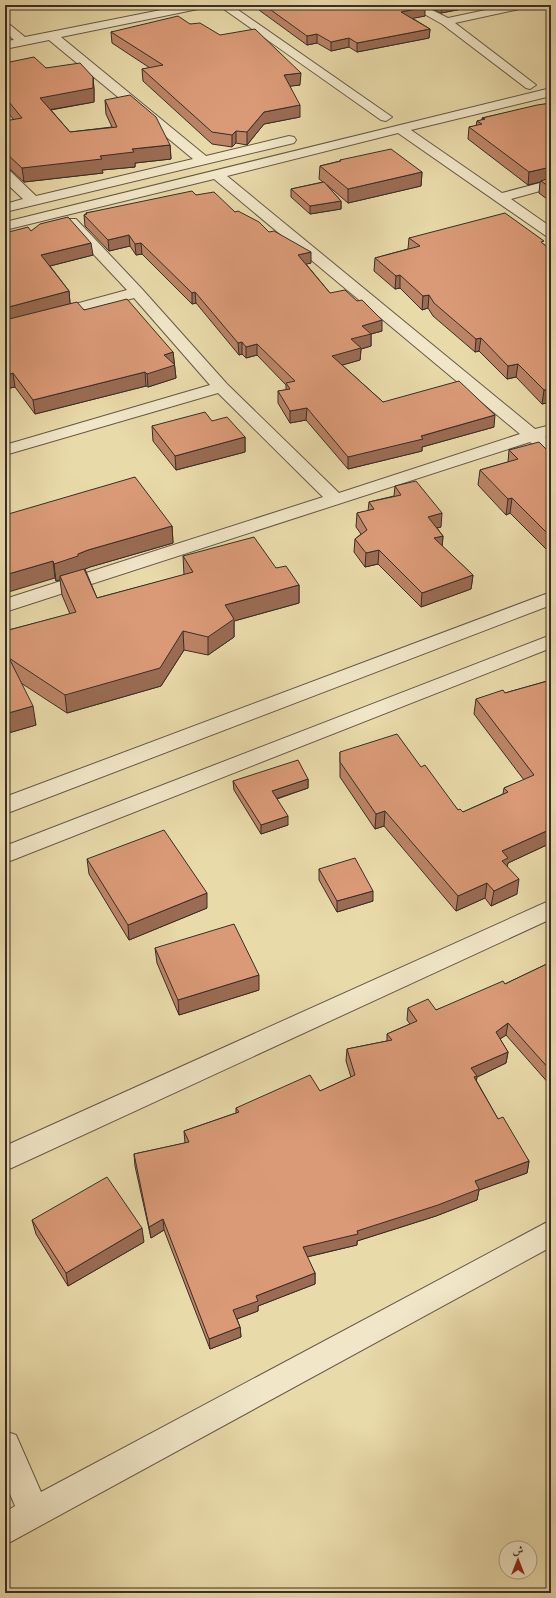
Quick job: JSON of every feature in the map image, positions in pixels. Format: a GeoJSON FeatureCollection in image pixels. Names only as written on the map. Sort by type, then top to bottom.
{"type":"FeatureCollection","features":[{"type":"Feature","properties":{"kind":"street"},"geometry":{"type":"LineString","coordinates":[[5,45],[203,5]]}},
{"type":"Feature","properties":{"kind":"street"},"geometry":{"type":"LineString","coordinates":[[224,5],[386,117]]}},
{"type":"Feature","properties":{"kind":"street"},"geometry":{"type":"LineString","coordinates":[[414,5],[446,22],[530,85]]}},
{"type":"Feature","properties":{"kind":"street"},"geometry":{"type":"LineString","coordinates":[[446,22],[524,5]]}},
{"type":"Feature","properties":{"kind":"street"},"geometry":{"type":"LineString","coordinates":[[5,26],[22,41]]}},
{"type":"Feature","properties":{"kind":"street"},"geometry":{"type":"LineString","coordinates":[[51,35],[204,161]]}},
{"type":"Feature","properties":{"kind":"street"},"geometry":{"type":"LineString","coordinates":[[492,93],[551,79]]}},
{"type":"Feature","properties":{"kind":"street"},"geometry":{"type":"LineString","coordinates":[[5,226],[551,92]]}},
{"type":"Feature","properties":{"kind":"street"},"geometry":{"type":"LineString","coordinates":[[366,122],[401,114]]}},
{"type":"Feature","properties":{"kind":"street"},"geometry":{"type":"LineString","coordinates":[[400,129],[551,233]]}},
{"type":"Feature","properties":{"kind":"street"},"geometry":{"type":"LineString","coordinates":[[5,208],[305,136]]}},
{"type":"Feature","properties":{"kind":"street"},"geometry":{"type":"LineString","coordinates":[[5,174],[34,202]]}},
{"type":"Feature","properties":{"kind":"street"},"geometry":{"type":"LineString","coordinates":[[217,174],[551,451]]}},
{"type":"Feature","properties":{"kind":"street"},"geometry":{"type":"LineString","coordinates":[[500,198],[551,184]]}},
{"type":"Feature","properties":{"kind":"street"},"geometry":{"type":"LineString","coordinates":[[62,212],[137,292],[221,386],[336,499]]}},
{"type":"Feature","properties":{"kind":"street"},"geometry":{"type":"LineString","coordinates":[[5,328],[137,292]]}},
{"type":"Feature","properties":{"kind":"street"},"geometry":{"type":"LineString","coordinates":[[5,450],[221,386]]}},
{"type":"Feature","properties":{"kind":"street"},"geometry":{"type":"LineString","coordinates":[[5,606],[551,430]]}},
{"type":"Feature","properties":{"kind":"street"},"geometry":{"type":"LineString","coordinates":[[5,806],[551,598]]}},
{"type":"Feature","properties":{"kind":"street"},"geometry":{"type":"LineString","coordinates":[[5,855],[551,641]]}},
{"type":"Feature","properties":{"kind":"street"},"geometry":{"type":"LineString","coordinates":[[5,1159],[551,909]]}},
{"type":"Feature","properties":{"kind":"street"},"geometry":{"type":"LineString","coordinates":[[5,1529],[551,1233]]}},
{"type":"Feature","properties":{"kind":"street"},"geometry":{"type":"LineString","coordinates":[[5,1446],[34,1513]]}},
{"type":"Feature","properties":{"kind":"building"},"geometry":{"type":"Polygon","coordinates":[[[264,5],[421,5],[425,7],[401,12],[430,29],[357,43],[349,38],[331,42],[317,34],[307,36],[264,5]]]}},
{"type":"Feature","properties":{"kind":"building"},"geometry":{"type":"Polygon","coordinates":[[[178,16],[190,24],[200,23],[220,35],[255,29],[301,73],[284,75],[300,105],[264,112],[247,132],[236,131],[232,135],[212,132],[142,69],[163,65],[111,32],[178,16]]]}},
{"type":"Feature","properties":{"kind":"building"},"geometry":{"type":"Polygon","coordinates":[[[34,57],[46,68],[80,63],[93,77],[93,88],[40,98],[70,132],[117,127],[105,100],[130,95],[156,117],[170,145],[132,149],[134,152],[100,156],[102,159],[22,168],[5,151],[5,121],[22,118],[5,97],[5,63],[34,57]]]}},
{"type":"Feature","properties":{"kind":"building"},"geometry":{"type":"Polygon","coordinates":[[[551,103],[551,167],[529,172],[469,127],[482,124],[477,121],[485,119],[482,118],[551,103]]]}},
{"type":"Feature","properties":{"kind":"building"},"geometry":{"type":"Polygon","coordinates":[[[391,149],[422,172],[348,189],[320,166],[341,161],[340,160],[391,149]]]}},
{"type":"Feature","properties":{"kind":"building"},"geometry":{"type":"Polygon","coordinates":[[[551,177],[551,188],[541,181],[551,177]]]}},
{"type":"Feature","properties":{"kind":"building"},"geometry":{"type":"Polygon","coordinates":[[[324,182],[341,201],[310,206],[291,189],[324,182]]]}},
{"type":"Feature","properties":{"kind":"building"},"geometry":{"type":"Polygon","coordinates":[[[192,191],[196,195],[214,192],[235,212],[238,211],[259,222],[269,232],[274,231],[311,252],[298,255],[330,293],[345,290],[357,301],[362,300],[382,320],[362,326],[371,334],[351,339],[361,348],[332,356],[383,402],[459,381],[495,415],[421,436],[423,439],[348,457],[307,408],[290,411],[278,391],[290,389],[286,383],[295,381],[257,344],[246,347],[242,342],[238,343],[195,292],[192,293],[141,243],[135,244],[129,235],[108,240],[84,215],[87,214],[86,213],[192,191]]]}},
{"type":"Feature","properties":{"kind":"building"},"geometry":{"type":"Polygon","coordinates":[[[505,213],[544,241],[541,242],[551,250],[551,389],[544,390],[518,364],[508,366],[481,338],[476,339],[434,303],[429,295],[423,296],[400,275],[396,276],[375,258],[420,246],[409,238],[505,213]]]}},
{"type":"Feature","properties":{"kind":"building"},"geometry":{"type":"Polygon","coordinates":[[[68,217],[91,243],[41,255],[69,291],[5,308],[5,233],[28,227],[31,231],[40,224],[68,217]]]}},
{"type":"Feature","properties":{"kind":"building"},"geometry":{"type":"Polygon","coordinates":[[[127,299],[173,352],[164,355],[175,365],[147,374],[145,372],[33,400],[13,373],[5,376],[5,320],[77,302],[84,310],[127,299]]]}},
{"type":"Feature","properties":{"kind":"building"},"geometry":{"type":"Polygon","coordinates":[[[205,412],[212,421],[227,417],[245,437],[175,456],[152,426],[205,412]]]}},
{"type":"Feature","properties":{"kind":"building"},"geometry":{"type":"Polygon","coordinates":[[[539,442],[551,454],[551,537],[512,498],[508,499],[480,470],[518,459],[509,450],[539,442]]]}},
{"type":"Feature","properties":{"kind":"building"},"geometry":{"type":"Polygon","coordinates":[[[135,477],[172,526],[88,550],[78,554],[78,556],[54,564],[53,561],[5,575],[5,515],[135,477]]]}},
{"type":"Feature","properties":{"kind":"building"},"geometry":{"type":"Polygon","coordinates":[[[416,481],[442,513],[428,517],[443,536],[434,538],[473,575],[422,593],[379,550],[366,553],[355,539],[367,530],[357,513],[374,509],[369,502],[401,495],[395,486],[416,481]]]}},
{"type":"Feature","properties":{"kind":"building"},"geometry":{"type":"Polygon","coordinates":[[[254,537],[276,568],[286,566],[299,585],[225,605],[234,619],[208,637],[183,631],[160,668],[65,695],[9,658],[33,706],[5,714],[5,631],[76,612],[60,576],[84,569],[97,598],[193,572],[183,556],[254,537]]]}},
{"type":"Feature","properties":{"kind":"building"},"geometry":{"type":"Polygon","coordinates":[[[551,680],[551,829],[502,851],[508,858],[502,861],[519,879],[494,891],[487,883],[458,896],[385,811],[376,814],[340,762],[340,752],[397,734],[421,767],[425,765],[458,810],[460,809],[463,812],[508,792],[504,788],[534,775],[476,699],[503,690],[505,693],[551,680]]]}},
{"type":"Feature","properties":{"kind":"building"},"geometry":{"type":"Polygon","coordinates":[[[298,760],[308,779],[272,791],[288,816],[261,825],[233,781],[298,760]]]}},
{"type":"Feature","properties":{"kind":"building"},"geometry":{"type":"Polygon","coordinates":[[[164,830],[207,893],[128,925],[87,859],[164,830]]]}},
{"type":"Feature","properties":{"kind":"building"},"geometry":{"type":"Polygon","coordinates":[[[355,858],[373,891],[337,901],[319,869],[355,858]]]}},
{"type":"Feature","properties":{"kind":"building"},"geometry":{"type":"Polygon","coordinates":[[[234,924],[259,975],[178,1000],[155,948],[234,924]]]}},
{"type":"Feature","properties":{"kind":"building"},"geometry":{"type":"Polygon","coordinates":[[[551,962],[551,1071],[508,1023],[496,1032],[508,1052],[471,1068],[477,1076],[474,1077],[498,1119],[503,1117],[529,1161],[475,1181],[479,1189],[438,1205],[357,1231],[358,1234],[303,1247],[315,1273],[256,1296],[258,1301],[233,1310],[240,1327],[209,1339],[163,1219],[149,1227],[134,1154],[189,1142],[184,1131],[239,1112],[236,1108],[310,1075],[320,1091],[355,1075],[347,1049],[392,1040],[387,1034],[417,1021],[408,1008],[428,999],[436,1010],[503,981],[505,984],[551,962]]]}},
{"type":"Feature","properties":{"kind":"building"},"geometry":{"type":"Polygon","coordinates":[[[107,1177],[142,1228],[66,1273],[32,1220],[107,1177]]]}}]}
